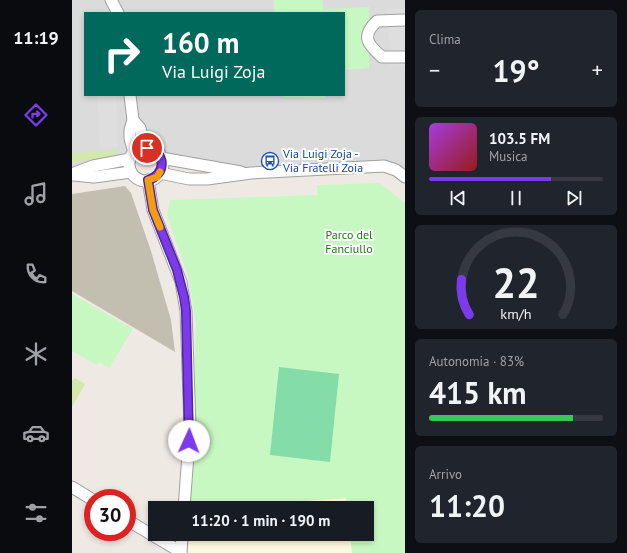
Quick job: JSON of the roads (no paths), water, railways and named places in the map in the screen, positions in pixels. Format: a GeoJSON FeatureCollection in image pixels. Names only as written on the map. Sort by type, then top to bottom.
{"type":"FeatureCollection","features":[{"type":"Feature","properties":{"kind":"street"},"geometry":{"type":"LineString","coordinates":[[111,0],[117,12]]}},
{"type":"Feature","properties":{"kind":"street"},"geometry":{"type":"LineString","coordinates":[[405,20],[377,21],[369,29],[367,38],[371,48],[382,57],[405,57]]}},
{"type":"Feature","properties":{"kind":"street"},"geometry":{"type":"LineString","coordinates":[[130,96],[133,120],[130,130],[132,172],[139,179],[148,180],[160,173],[189,179],[207,179],[251,173],[384,166],[396,170],[405,177]]}},
{"type":"Feature","properties":{"kind":"street"},"geometry":{"type":"LineString","coordinates":[[133,120],[140,128],[145,148]]}},
{"type":"Feature","properties":{"kind":"street"},"geometry":{"type":"LineString","coordinates":[[72,174],[93,166],[132,156],[145,148],[155,150],[161,158],[162,166],[160,173]]}},
{"type":"Feature","properties":{"kind":"street"},"geometry":{"type":"LineString","coordinates":[[161,158],[251,173]]}},
{"type":"Feature","properties":{"kind":"street"},"geometry":{"type":"LineString","coordinates":[[72,174],[94,177],[132,172]]}},
{"type":"Feature","properties":{"kind":"street"},"geometry":{"type":"LineString","coordinates":[[148,180],[153,210],[181,282],[186,311],[190,428],[185,501]]}},
{"type":"Feature","properties":{"kind":"street"},"geometry":{"type":"LineString","coordinates":[[72,487],[84,494]]}},
{"type":"Feature","properties":{"kind":"street"},"geometry":{"type":"LineString","coordinates":[[136,526],[181,553],[182,541]]}},
{"type":"Feature","properties":{"kind":"place","name":"Via Luigi Zoja - Via Fratelli Zoia"},"geometry":{"type":"Point","coordinates":[270,161]}},
{"type":"Feature","properties":{"kind":"park label","name":"Parco del Fanciullo"},"geometry":{"type":"Point","coordinates":[349,242]}}]}
